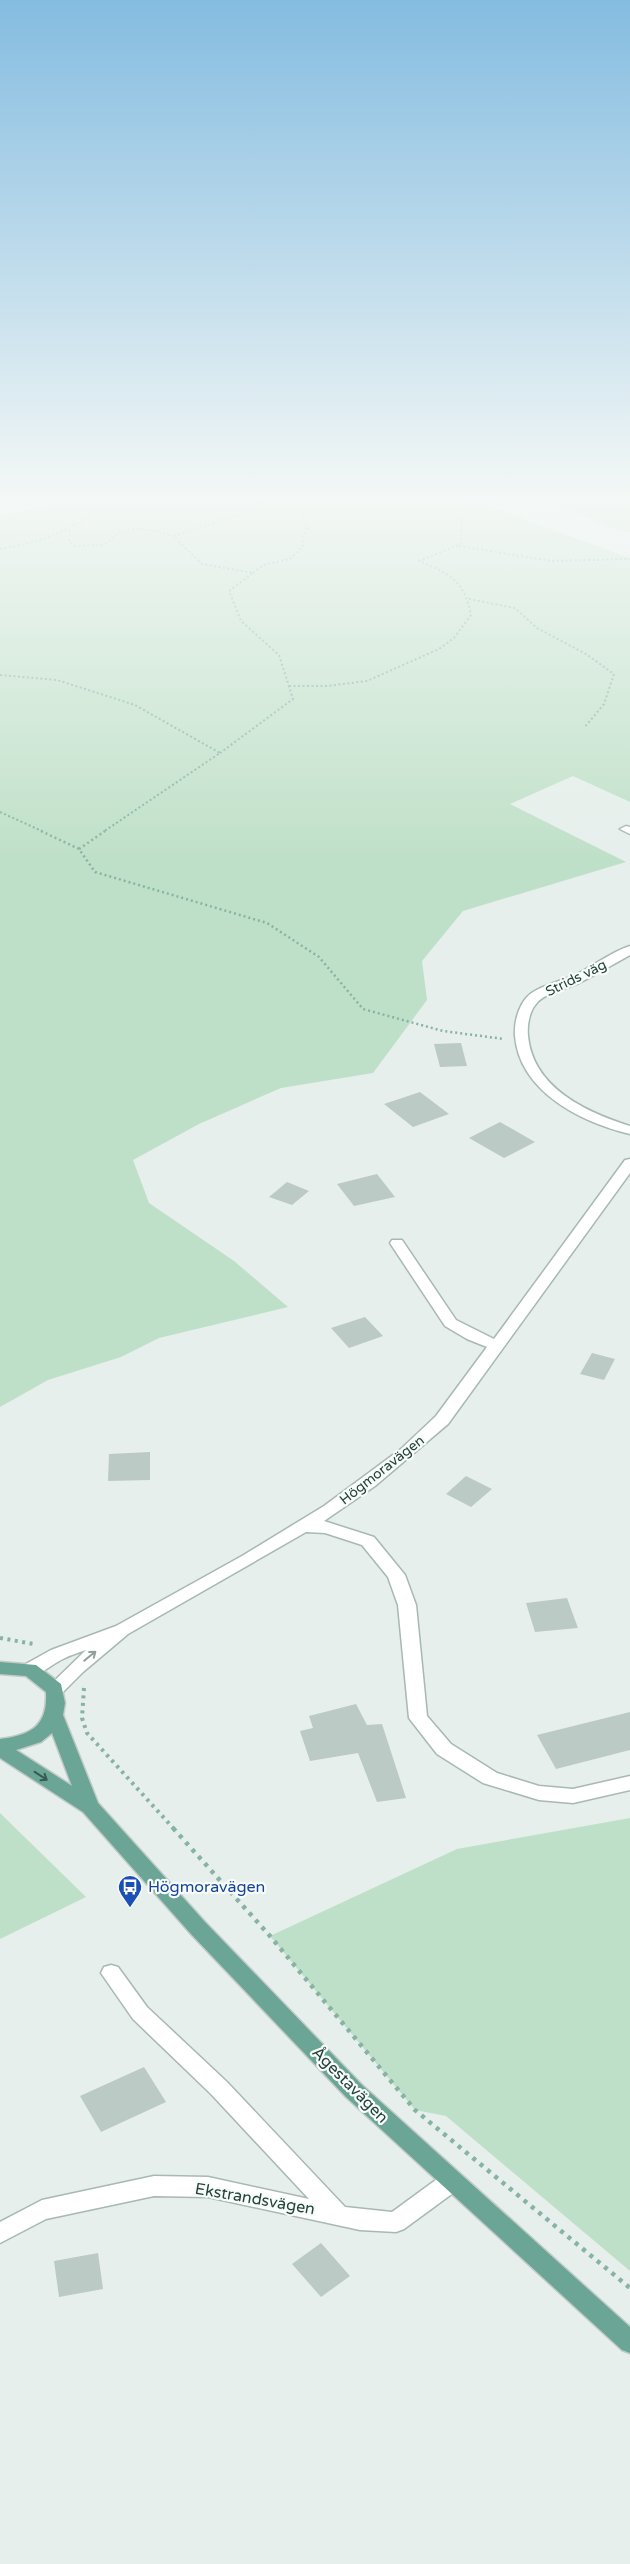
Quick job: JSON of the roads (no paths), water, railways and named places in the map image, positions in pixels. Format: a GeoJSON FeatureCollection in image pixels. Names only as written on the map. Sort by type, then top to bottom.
{"type":"FeatureCollection","features":[{"type":"Feature","properties":{"kind":"main road"},"geometry":{"type":"LineString","coordinates":[[0,1668],[30,1670],[55,1689]]}},
{"type":"Feature","properties":{"kind":"main road","name":"Ågestavägen"},"geometry":{"type":"LineString","coordinates":[[0,1747],[22,1744],[44,1732],[54,1715],[57,1702],[55,1689]]}},
{"type":"Feature","properties":{"kind":"main road","name":"Ågestavägen"},"geometry":{"type":"LineString","coordinates":[[54,1715],[90,1807]]}},
{"type":"Feature","properties":{"kind":"main road","name":"Ågestavägen"},"geometry":{"type":"LineString","coordinates":[[0,1747],[90,1807],[198,1928],[347,2084],[630,2342]]}},
{"type":"Feature","properties":{"kind":"street","name":"Strids väg"},"geometry":{"type":"LineString","coordinates":[[630,950],[574,981],[533,999],[522,1018],[520,1041],[530,1068],[551,1090],[568,1104],[604,1123],[630,1130]]}},
{"type":"Feature","properties":{"kind":"street","name":"Högmoravägen"},"geometry":{"type":"LineString","coordinates":[[30,1670],[58,1654],[122,1630],[307,1527],[415,1447],[442,1420],[630,1164]]}},
{"type":"Feature","properties":{"kind":"street"},"geometry":{"type":"LineString","coordinates":[[397,1243],[450,1323],[472,1336],[496,1345]]}},
{"type":"Feature","properties":{"kind":"street"},"geometry":{"type":"LineString","coordinates":[[307,1527],[326,1527],[368,1541],[396,1575],[407,1605],[418,1718],[444,1749],[490,1778],[539,1794],[573,1796],[630,1783]]}},
{"type":"Feature","properties":{"kind":"street","name":"Högmoravägen"},"geometry":{"type":"LineString","coordinates":[[55,1689],[77,1667],[122,1630]]}},
{"type":"Feature","properties":{"kind":"street","name":"Ekstrandsvägen"},"geometry":{"type":"LineString","coordinates":[[111,1973],[140,2014],[220,2088],[338,2214]]}},
{"type":"Feature","properties":{"kind":"street","name":"Ekstrandsvägen"},"geometry":{"type":"LineString","coordinates":[[0,2232],[42,2210],[154,2186],[208,2187],[360,2220],[396,2222],[452,2181]]}},
{"type":"Feature","properties":{"kind":"place","name":"Högmoravägen"},"geometry":{"type":"Point","coordinates":[130,1908]}}]}
